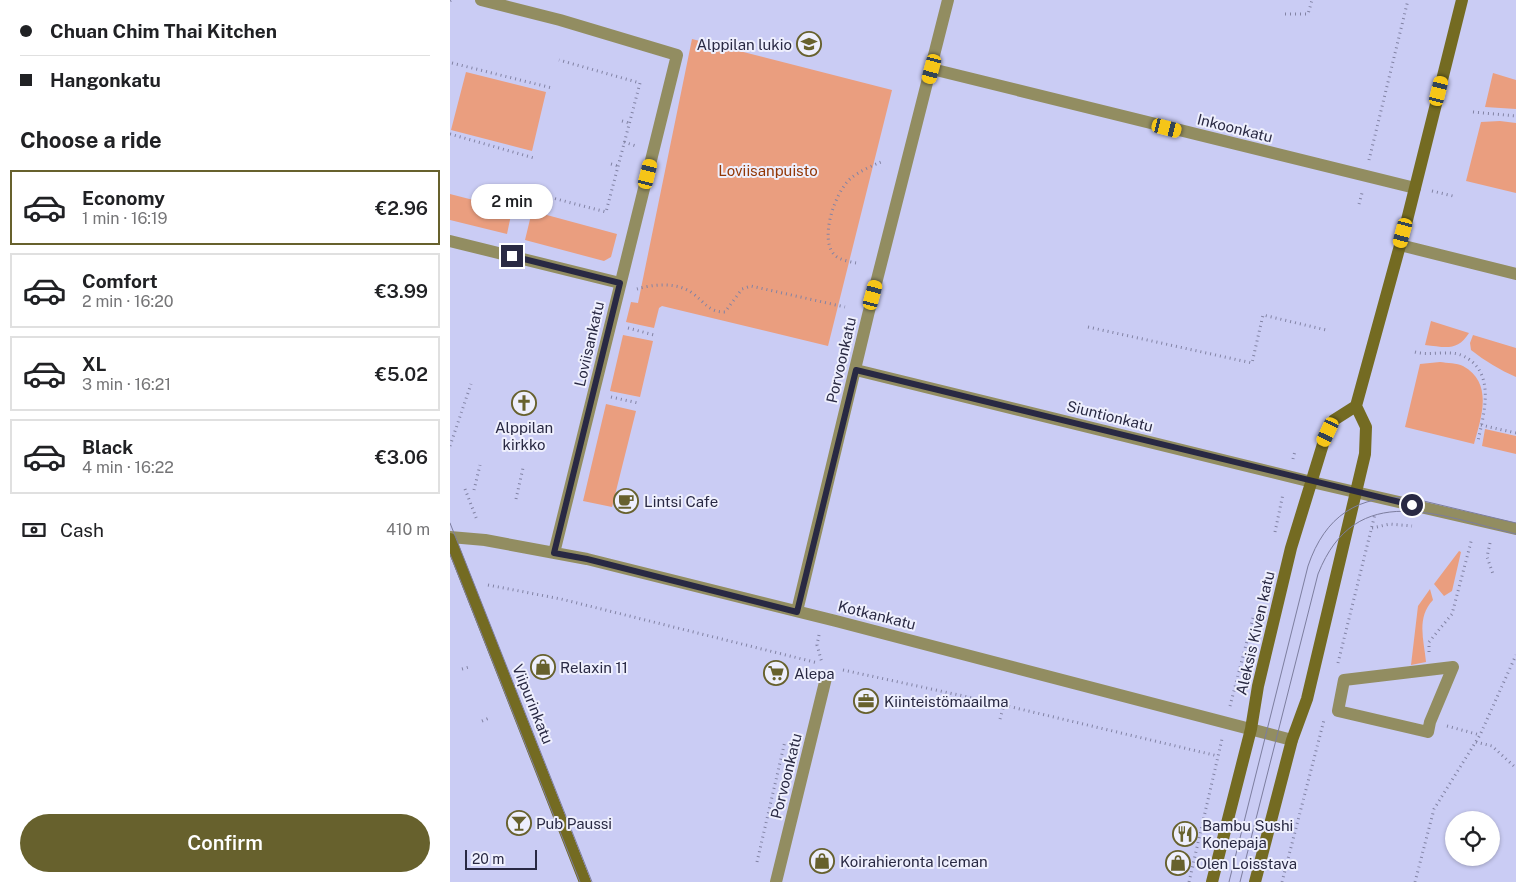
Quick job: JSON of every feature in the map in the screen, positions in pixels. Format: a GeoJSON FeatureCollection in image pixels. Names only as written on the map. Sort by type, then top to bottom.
{"type":"FeatureCollection","features":[{"type":"Feature","properties":{"kind":"main road"},"geometry":{"type":"LineString","coordinates":[[1256,882],[1292,740],[1307,699],[1365,454],[1366,427],[1356,406],[1415,188],[1462,0]]}},
{"type":"Feature","properties":{"kind":"main road","name":"Aleksis Kiven katu"},"geometry":{"type":"LineString","coordinates":[[1212,882],[1251,729],[1258,686],[1291,548],[1323,444],[1334,420],[1356,406]]}},
{"type":"Feature","properties":{"kind":"main road","name":"Viipurinkatu"},"geometry":{"type":"LineString","coordinates":[[450,538],[585,882]]}},
{"type":"Feature","properties":{"kind":"street","name":"Loviisankatu"},"geometry":{"type":"LineString","coordinates":[[481,0],[560,20],[677,56],[554,553]]}},
{"type":"Feature","properties":{"kind":"street","name":"Porvoonkatu"},"geometry":{"type":"LineString","coordinates":[[797,612],[868,315],[948,0]]}},
{"type":"Feature","properties":{"kind":"street","name":"Inkoonkatu"},"geometry":{"type":"LineString","coordinates":[[932,69],[963,79],[1415,188]]}},
{"type":"Feature","properties":{"kind":"street"},"geometry":{"type":"LineString","coordinates":[[450,241],[620,283]]}},
{"type":"Feature","properties":{"kind":"street"},"geometry":{"type":"LineString","coordinates":[[1400,245],[1516,274]]}},
{"type":"Feature","properties":{"kind":"street","name":"Siuntionkatu"},"geometry":{"type":"LineString","coordinates":[[856,370],[1356,493],[1516,529]]}},
{"type":"Feature","properties":{"kind":"street","name":"Kotkankatu"},"geometry":{"type":"LineString","coordinates":[[450,538],[485,540],[587,559],[823,618],[1292,740]]}},
{"type":"Feature","properties":{"kind":"street"},"geometry":{"type":"LineString","coordinates":[[1453,667],[1430,722],[1428,732],[1338,711],[1344,680],[1410,672],[1453,667]]}},
{"type":"Feature","properties":{"kind":"street","name":"Porvoonkatu"},"geometry":{"type":"LineString","coordinates":[[776,882],[826,678]]}},
{"type":"Feature","properties":{"kind":"path"},"geometry":{"type":"LineString","coordinates":[[1285,14],[1308,14],[1312,0]]}},
{"type":"Feature","properties":{"kind":"path"},"geometry":{"type":"LineString","coordinates":[[1372,150],[1408,0]]}},
{"type":"Feature","properties":{"kind":"path"},"geometry":{"type":"LineString","coordinates":[[526,191],[606,212],[640,82],[559,60]]}},
{"type":"Feature","properties":{"kind":"path"},"geometry":{"type":"LineString","coordinates":[[452,63],[552,88]]}},
{"type":"Feature","properties":{"kind":"path"},"geometry":{"type":"LineString","coordinates":[[1473,112],[1516,116]]}},
{"type":"Feature","properties":{"kind":"path"},"geometry":{"type":"LineString","coordinates":[[622,121],[629,123]]}},
{"type":"Feature","properties":{"kind":"path"},"geometry":{"type":"LineString","coordinates":[[450,134],[534,158]]}},
{"type":"Feature","properties":{"kind":"path"},"geometry":{"type":"LineString","coordinates":[[624,142],[642,148]]}},
{"type":"Feature","properties":{"kind":"path"},"geometry":{"type":"LineString","coordinates":[[856,263],[837,257],[831,250],[827,240],[830,219],[837,198],[851,178],[881,162]]}},
{"type":"Feature","properties":{"kind":"path"},"geometry":{"type":"LineString","coordinates":[[610,164],[618,166]]}},
{"type":"Feature","properties":{"kind":"path"},"geometry":{"type":"LineString","coordinates":[[632,290],[653,284],[680,288],[691,291],[709,309],[716,312],[725,312],[742,289],[751,286],[845,307]]}},
{"type":"Feature","properties":{"kind":"path"},"geometry":{"type":"LineString","coordinates":[[1088,327],[1252,363],[1263,315],[1326,330]]}},
{"type":"Feature","properties":{"kind":"path"},"geometry":{"type":"LineString","coordinates":[[623,327],[654,335]]}},
{"type":"Feature","properties":{"kind":"path"},"geometry":{"type":"LineString","coordinates":[[1415,352],[1460,355],[1474,364],[1485,385],[1486,403],[1478,441]]}},
{"type":"Feature","properties":{"kind":"path"},"geometry":{"type":"LineString","coordinates":[[450,446],[470,384]]}},
{"type":"Feature","properties":{"kind":"path"},"geometry":{"type":"LineString","coordinates":[[606,396],[638,403]]}},
{"type":"Feature","properties":{"kind":"path"},"geometry":{"type":"LineString","coordinates":[[1481,425],[1516,433]]}},
{"type":"Feature","properties":{"kind":"path"},"geometry":{"type":"LineString","coordinates":[[474,490],[480,465]]}},
{"type":"Feature","properties":{"kind":"path"},"geometry":{"type":"LineString","coordinates":[[516,499],[523,468]]}},
{"type":"Feature","properties":{"kind":"path"},"geometry":{"type":"LineString","coordinates":[[466,488],[485,540]]}},
{"type":"Feature","properties":{"kind":"path"},"geometry":{"type":"LineString","coordinates":[[1274,534],[1282,501]]}},
{"type":"Feature","properties":{"kind":"path"},"geometry":{"type":"LineString","coordinates":[[1371,528],[1390,524],[1415,526]]}},
{"type":"Feature","properties":{"kind":"path"},"geometry":{"type":"LineString","coordinates":[[1462,536],[1497,545]]}},
{"type":"Feature","properties":{"kind":"path"},"geometry":{"type":"LineString","coordinates":[[1429,648],[1429,642],[1452,614],[1472,538]]}},
{"type":"Feature","properties":{"kind":"path"},"geometry":{"type":"LineString","coordinates":[[1490,543],[1487,557],[1493,574]]}},
{"type":"Feature","properties":{"kind":"path"},"geometry":{"type":"LineString","coordinates":[[1189,882],[1226,723],[1254,616]]}},
{"type":"Feature","properties":{"kind":"path"},"geometry":{"type":"LineString","coordinates":[[822,664],[817,645],[823,618]]}},
{"type":"Feature","properties":{"kind":"path"},"geometry":{"type":"LineString","coordinates":[[1415,882],[1434,809],[1476,742],[1516,654]]}},
{"type":"Feature","properties":{"kind":"path"},"geometry":{"type":"LineString","coordinates":[[462,669],[469,666]]}},
{"type":"Feature","properties":{"kind":"path"},"geometry":{"type":"LineString","coordinates":[[1000,719],[1004,705]]}},
{"type":"Feature","properties":{"kind":"path"},"geometry":{"type":"LineString","coordinates":[[482,721],[490,718]]}},
{"type":"Feature","properties":{"kind":"path"},"geometry":{"type":"LineString","coordinates":[[757,862],[785,741]]}},
{"type":"Feature","properties":{"kind":"path"},"geometry":{"type":"LineString","coordinates":[[1476,742],[1492,746],[1516,768]]}},
{"type":"Feature","properties":{"kind":"green space","name":"Loviisanpuisto"},"geometry":{"type":"Polygon","coordinates":[[[692,39],[892,90],[828,346],[662,306],[659,308],[654,328],[626,322],[631,302],[638,303],[692,39]]]}},
{"type":"Feature","properties":{"kind":"green space"},"geometry":{"type":"Polygon","coordinates":[[[466,72],[546,92],[532,151],[451,130],[466,72]]]}},
{"type":"Feature","properties":{"kind":"green space"},"geometry":{"type":"Polygon","coordinates":[[[1493,73],[1516,80],[1516,109],[1485,107],[1493,73]]]}},
{"type":"Feature","properties":{"kind":"green space"},"geometry":{"type":"Polygon","coordinates":[[[1500,121],[1516,123],[1516,193],[1466,181],[1481,122],[1500,121]]]}},
{"type":"Feature","properties":{"kind":"green space"},"geometry":{"type":"Polygon","coordinates":[[[450,194],[512,210],[507,234],[450,220],[450,194]]]}},
{"type":"Feature","properties":{"kind":"green space"},"geometry":{"type":"Polygon","coordinates":[[[532,211],[617,234],[611,257],[604,261],[525,240],[532,211]]]}},
{"type":"Feature","properties":{"kind":"green space"},"geometry":{"type":"Polygon","coordinates":[[[1431,321],[1469,333],[1455,346],[1425,345],[1431,321]]]}},
{"type":"Feature","properties":{"kind":"green space"},"geometry":{"type":"Polygon","coordinates":[[[623,335],[653,341],[640,397],[610,391],[623,335]]]}},
{"type":"Feature","properties":{"kind":"green space"},"geometry":{"type":"Polygon","coordinates":[[[1473,335],[1516,348],[1516,377],[1493,365],[1471,350],[1470,343],[1473,335]]]}},
{"type":"Feature","properties":{"kind":"green space"},"geometry":{"type":"Polygon","coordinates":[[[1440,362],[1463,366],[1473,373],[1479,382],[1483,402],[1474,444],[1405,427],[1420,364],[1440,362]]]}},
{"type":"Feature","properties":{"kind":"green space"},"geometry":{"type":"Polygon","coordinates":[[[606,404],[636,411],[612,507],[583,501],[606,404]]]}},
{"type":"Feature","properties":{"kind":"green space"},"geometry":{"type":"Polygon","coordinates":[[[1485,429],[1516,436],[1516,454],[1482,446],[1485,429]]]}},
{"type":"Feature","properties":{"kind":"green space"},"geometry":{"type":"Polygon","coordinates":[[[1459,551],[1461,552],[1452,591],[1444,596],[1434,584],[1459,551]]]}},
{"type":"Feature","properties":{"kind":"green space"},"geometry":{"type":"Polygon","coordinates":[[[1430,589],[1433,600],[1424,614],[1422,630],[1426,662],[1411,665],[1418,606],[1430,589]]]}},
{"type":"Feature","properties":{"kind":"tram line"},"geometry":{"type":"LineString","coordinates":[[1229,882],[1308,566],[1315,549],[1334,521],[1346,512],[1375,500],[1411,498],[1516,523]]}},
{"type":"Feature","properties":{"kind":"tram line"},"geometry":{"type":"LineString","coordinates":[[1240,882],[1318,574],[1334,544],[1354,525],[1377,514],[1403,511],[1430,513],[1516,534]]}},
{"type":"Feature","properties":{"kind":"tram line"},"geometry":{"type":"LineString","coordinates":[[450,523],[592,882]]}},
{"type":"Feature","properties":{"kind":"tram line"},"geometry":{"type":"LineString","coordinates":[[450,554],[580,882]]}},
{"type":"Feature","properties":{"kind":"place","name":"Alppilan lukio"},"geometry":{"type":"Point","coordinates":[809,44]}},
{"type":"Feature","properties":{"kind":"place","name":"Alppilan kirkko"},"geometry":{"type":"Point","coordinates":[524,403]}},
{"type":"Feature","properties":{"kind":"place","name":"Lintsi Cafe"},"geometry":{"type":"Point","coordinates":[626,501]}},
{"type":"Feature","properties":{"kind":"place","name":"Relaxin 11"},"geometry":{"type":"Point","coordinates":[543,667]}},
{"type":"Feature","properties":{"kind":"place","name":"Alepa"},"geometry":{"type":"Point","coordinates":[776,673]}},
{"type":"Feature","properties":{"kind":"place","name":"Kiinteistömaailma"},"geometry":{"type":"Point","coordinates":[866,701]}},
{"type":"Feature","properties":{"kind":"place","name":"Pub Paussi"},"geometry":{"type":"Point","coordinates":[519,823]}},
{"type":"Feature","properties":{"kind":"place","name":"Bambu Sushi Konepaja"},"geometry":{"type":"Point","coordinates":[1185,834]}},
{"type":"Feature","properties":{"kind":"place","name":"Koirahieronta Iceman"},"geometry":{"type":"Point","coordinates":[822,861]}},
{"type":"Feature","properties":{"kind":"place","name":"Olen Loisstava"},"geometry":{"type":"Point","coordinates":[1178,863]}},
{"type":"Feature","properties":{"kind":"route"},"geometry":{"type":"LineString","coordinates":[[512,256],[620,283],[554,553],[587,559],[797,612],[856,370],[1412,505]]}}]}
